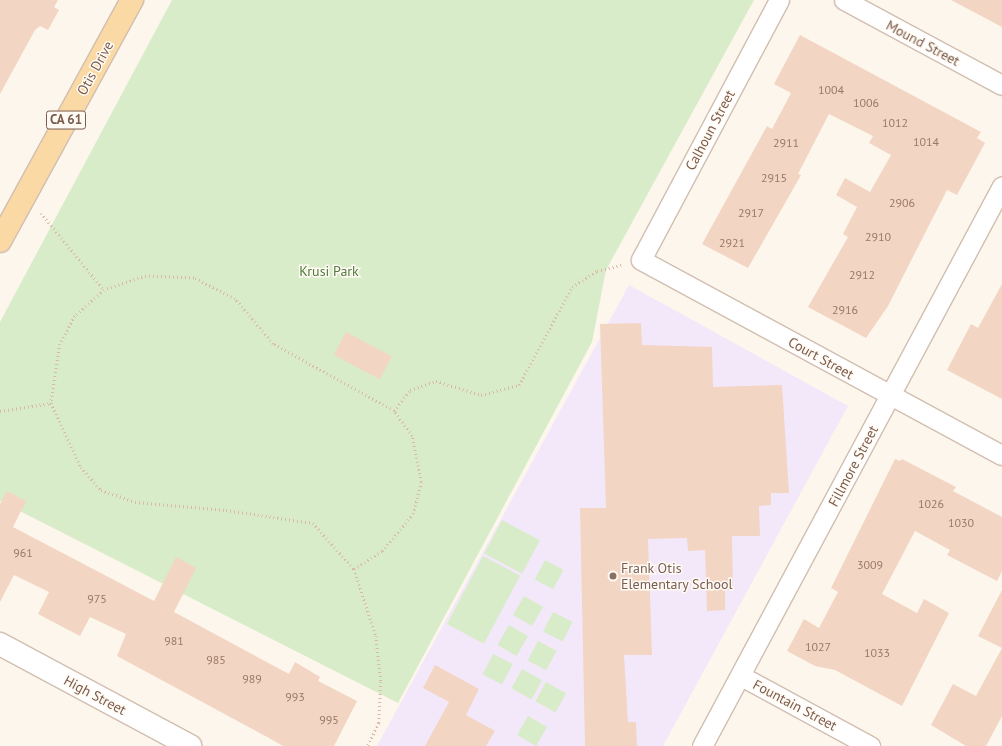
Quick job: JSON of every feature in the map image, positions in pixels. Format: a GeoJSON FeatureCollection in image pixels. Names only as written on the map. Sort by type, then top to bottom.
{"type":"FeatureCollection","features":[{"type":"Feature","properties":{"kind":"main road","name":"Otis Drive"},"geometry":{"type":"LineString","coordinates":[[0,241],[132,0]]}},
{"type":"Feature","properties":{"kind":"main road","name":"High Street"},"geometry":{"type":"LineString","coordinates":[[0,644],[190,746]]}},
{"type":"Feature","properties":{"kind":"street","name":"Calhoun Street"},"geometry":{"type":"LineString","coordinates":[[641,260],[780,0]]}},
{"type":"Feature","properties":{"kind":"street","name":"Mound Street"},"geometry":{"type":"LineString","coordinates":[[844,0],[1002,85]]}},
{"type":"Feature","properties":{"kind":"street","name":"Fillmore Street"},"geometry":{"type":"LineString","coordinates":[[702,746],[891,396],[1002,186]]}},
{"type":"Feature","properties":{"kind":"street","name":"Court Street"},"geometry":{"type":"LineString","coordinates":[[641,260],[1002,455]]}},
{"type":"Feature","properties":{"kind":"street","name":"Fountain Street"},"geometry":{"type":"LineString","coordinates":[[740,676],[870,746]]}},
{"type":"Feature","properties":{"kind":"path"},"geometry":{"type":"LineString","coordinates":[[25,194],[104,290]]}},
{"type":"Feature","properties":{"kind":"path"},"geometry":{"type":"LineString","coordinates":[[394,411],[410,390],[436,381],[481,395],[519,384],[572,287],[597,271],[641,260]]}},
{"type":"Feature","properties":{"kind":"path"},"geometry":{"type":"LineString","coordinates":[[354,570],[382,551],[413,514],[421,482],[412,436],[394,411],[273,344],[235,299],[194,278],[146,276],[104,290],[76,316],[60,344],[51,403],[81,467],[102,490],[135,502],[226,510],[313,523],[354,570],[376,636],[381,682],[379,723],[368,746]]}},
{"type":"Feature","properties":{"kind":"path"},"geometry":{"type":"LineString","coordinates":[[0,411],[51,403]]}},
{"type":"Feature","properties":{"kind":"shaded area","name":"Frank Otis Elementary School"},"geometry":{"type":"Polygon","coordinates":[[[629,285],[848,406],[663,746],[377,746],[629,285]]]}},
{"type":"Feature","properties":{"kind":"green space","name":"Krusi Park"},"geometry":{"type":"Polygon","coordinates":[[[172,0],[754,0],[606,270],[592,342],[398,703],[0,501],[0,322],[172,0]]]}},
{"type":"Feature","properties":{"kind":"green space"},"geometry":{"type":"Polygon","coordinates":[[[502,520],[540,540],[522,574],[484,554],[502,520]]]}},
{"type":"Feature","properties":{"kind":"green space"},"geometry":{"type":"Polygon","coordinates":[[[483,556],[520,576],[484,644],[447,624],[483,556]]]}},
{"type":"Feature","properties":{"kind":"green space"},"geometry":{"type":"Polygon","coordinates":[[[545,560],[564,570],[553,589],[535,579],[545,560]]]}},
{"type":"Feature","properties":{"kind":"green space"},"geometry":{"type":"Polygon","coordinates":[[[524,596],[543,607],[532,626],[513,615],[524,596]]]}},
{"type":"Feature","properties":{"kind":"green space"},"geometry":{"type":"Polygon","coordinates":[[[553,612],[573,622],[563,642],[543,632],[553,612]]]}},
{"type":"Feature","properties":{"kind":"green space"},"geometry":{"type":"Polygon","coordinates":[[[509,625],[528,636],[517,656],[498,645],[509,625]]]}},
{"type":"Feature","properties":{"kind":"green space"},"geometry":{"type":"Polygon","coordinates":[[[538,641],[557,651],[546,670],[528,660],[538,641]]]}},
{"type":"Feature","properties":{"kind":"green space"},"geometry":{"type":"Polygon","coordinates":[[[493,654],[513,664],[502,684],[483,674],[493,654]]]}},
{"type":"Feature","properties":{"kind":"green space"},"geometry":{"type":"Polygon","coordinates":[[[522,669],[542,680],[531,699],[511,688],[522,669]]]}},
{"type":"Feature","properties":{"kind":"green space"},"geometry":{"type":"Polygon","coordinates":[[[546,682],[566,693],[555,712],[535,701],[546,682]]]}},
{"type":"Feature","properties":{"kind":"green space"},"geometry":{"type":"Polygon","coordinates":[[[528,716],[547,727],[536,746],[517,735],[528,716]]]}},
{"type":"Feature","properties":{"kind":"building"},"geometry":{"type":"Polygon","coordinates":[[[0,0],[58,0],[54,7],[59,10],[48,30],[40,26],[35,30],[0,94],[0,0]]]}},
{"type":"Feature","properties":{"kind":"building"},"geometry":{"type":"Polygon","coordinates":[[[951,0],[1002,0],[1002,27],[951,0]]]}},
{"type":"Feature","properties":{"kind":"building"},"geometry":{"type":"Polygon","coordinates":[[[800,35],[981,132],[977,138],[985,143],[957,195],[947,190],[888,306],[866,338],[808,307],[848,237],[843,234],[857,207],[836,195],[845,178],[870,192],[891,155],[869,143],[873,136],[829,114],[798,174],[801,175],[748,268],[702,244],[767,126],[772,129],[791,93],[774,84],[800,35]]]}},
{"type":"Feature","properties":{"kind":"building"},"geometry":{"type":"Polygon","coordinates":[[[1002,284],[1002,399],[947,370],[971,324],[978,328],[1002,284]]]}},
{"type":"Feature","properties":{"kind":"building"},"geometry":{"type":"Polygon","coordinates":[[[641,323],[642,345],[712,347],[713,387],[782,385],[789,493],[771,493],[771,505],[759,506],[760,536],[732,536],[733,590],[725,590],[725,610],[707,611],[705,550],[688,551],[687,538],[648,539],[652,655],[624,655],[628,722],[636,722],[637,746],[585,746],[580,508],[606,508],[600,324],[641,323]]]}},
{"type":"Feature","properties":{"kind":"building"},"geometry":{"type":"Polygon","coordinates":[[[346,332],[392,356],[380,379],[334,355],[346,332]]]}},
{"type":"Feature","properties":{"kind":"building"},"geometry":{"type":"Polygon","coordinates":[[[895,459],[900,461],[902,459],[956,487],[953,491],[1002,517],[1002,571],[997,581],[947,555],[950,550],[915,531],[882,594],[917,613],[924,599],[949,613],[902,706],[835,670],[815,666],[787,651],[804,619],[819,628],[838,592],[831,588],[895,459]]]}},
{"type":"Feature","properties":{"kind":"building"},"geometry":{"type":"Polygon","coordinates":[[[7,491],[26,501],[13,527],[154,601],[176,557],[196,568],[174,612],[289,674],[295,662],[320,677],[318,681],[357,701],[334,746],[283,746],[117,656],[126,634],[90,617],[80,636],[38,614],[49,592],[14,575],[0,602],[0,504],[7,491]]]}},
{"type":"Feature","properties":{"kind":"building"},"geometry":{"type":"Polygon","coordinates":[[[1002,590],[1002,648],[978,636],[1002,590]]]}},
{"type":"Feature","properties":{"kind":"building"},"geometry":{"type":"Polygon","coordinates":[[[1002,648],[1002,716],[986,746],[966,746],[931,725],[953,684],[976,696],[1002,648]]]}},
{"type":"Feature","properties":{"kind":"building"},"geometry":{"type":"Polygon","coordinates":[[[435,665],[479,689],[466,715],[495,731],[486,746],[425,746],[449,702],[423,688],[435,665]]]}},
{"type":"Feature","properties":{"kind":"place","name":"Frank Otis Elementary School"},"geometry":{"type":"Point","coordinates":[613,576]}}]}
